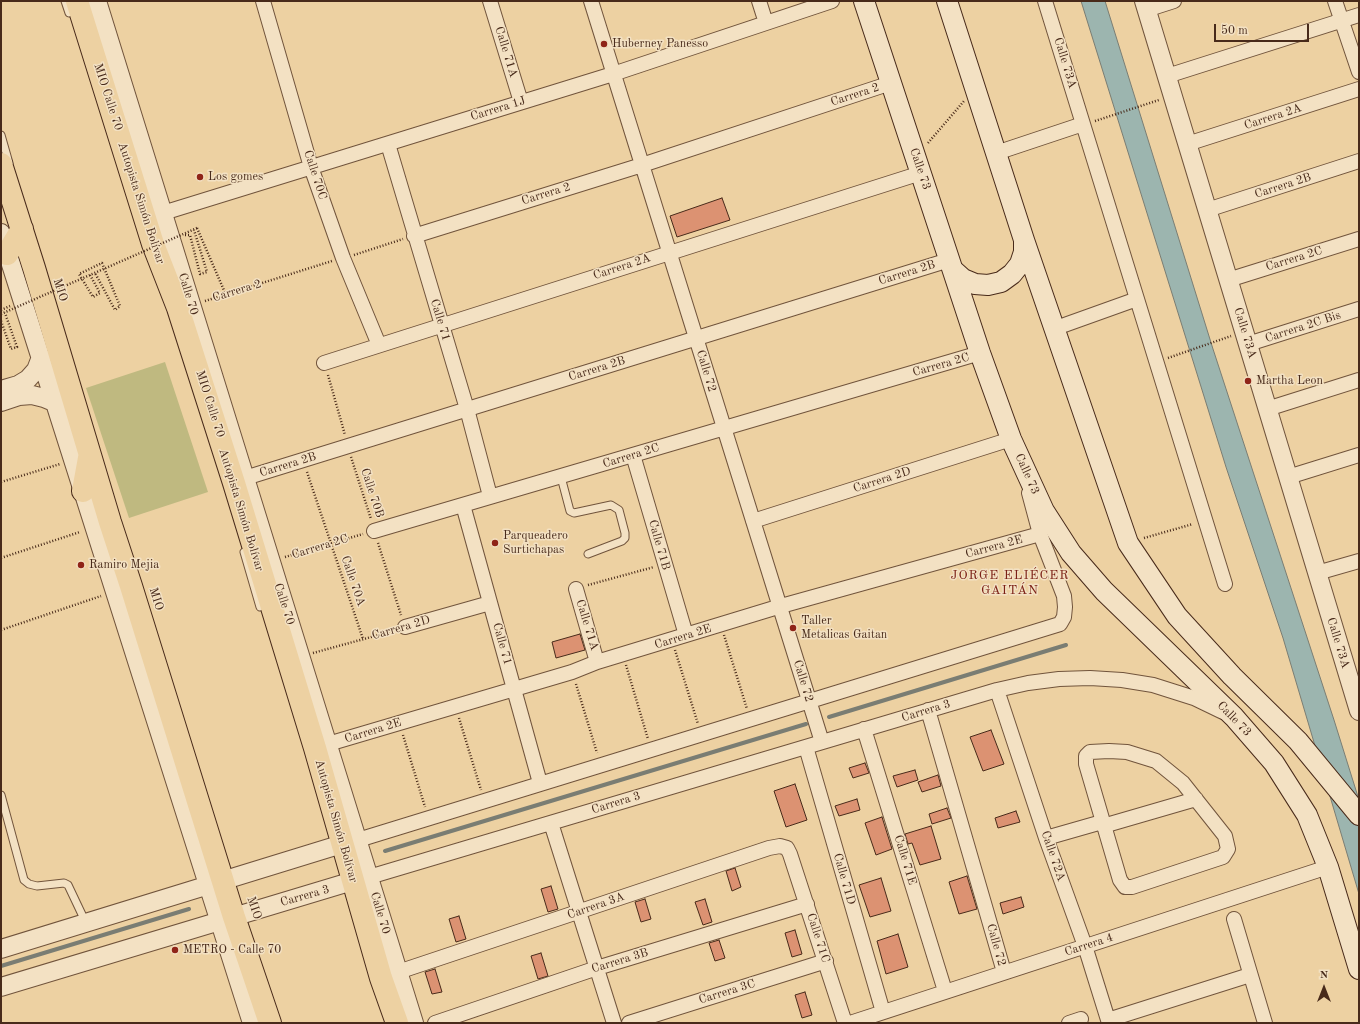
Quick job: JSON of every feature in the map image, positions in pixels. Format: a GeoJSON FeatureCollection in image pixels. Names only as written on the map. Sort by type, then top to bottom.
{"type":"FeatureCollection","features":[{"type":"Feature","properties":{"kind":"highway","name":"Autopista Simón Bolívar"},"geometry":{"type":"LineString","coordinates":[[76,1],[153,244],[178,308],[231,475],[342,842],[356,880],[382,978],[397,1023]]}},
{"type":"Feature","properties":{"kind":"highway"},"geometry":{"type":"LineString","coordinates":[[6,167],[11,231],[8,257],[35,259]]}},
{"type":"Feature","properties":{"kind":"highway"},"geometry":{"type":"LineString","coordinates":[[11,231],[35,259],[81,457],[107,523],[226,880],[270,1023]]}},
{"type":"Feature","properties":{"kind":"highway"},"geometry":{"type":"LineString","coordinates":[[153,244],[196,304]]}},
{"type":"Feature","properties":{"kind":"highway"},"geometry":{"type":"LineString","coordinates":[[81,457],[84,495],[107,523]]}},
{"type":"Feature","properties":{"kind":"main road","name":"Calle 73"},"geometry":{"type":"LineString","coordinates":[[864,1],[980,353],[1011,439],[1044,512],[1070,552],[1104,591],[1234,717],[1274,763],[1307,815],[1328,867]]}},
{"type":"Feature","properties":{"kind":"main road"},"geometry":{"type":"LineString","coordinates":[[947,1],[1024,240],[1056,328],[1128,543],[1177,616],[1198,640],[1298,741],[1359,815]]}},
{"type":"Feature","properties":{"kind":"main road"},"geometry":{"type":"LineString","coordinates":[[951,265],[963,279],[975,284],[988,285],[1001,282],[1012,274],[1020,264],[1024,252],[1024,240]]}},
{"type":"Feature","properties":{"kind":"main road"},"geometry":{"type":"LineString","coordinates":[[1328,867],[1359,969]]}},
{"type":"Feature","properties":{"kind":"street","name":"Calle 70"},"geometry":{"type":"LineString","coordinates":[[97,1],[163,213],[196,304],[245,478],[328,744],[342,842]]}},
{"type":"Feature","properties":{"kind":"street","name":"Calle 70C"},"geometry":{"type":"LineString","coordinates":[[263,1],[312,167],[343,258],[379,345]]}},
{"type":"Feature","properties":{"kind":"street","name":"Calle 71A"},"geometry":{"type":"LineString","coordinates":[[490,1],[521,102]]}},
{"type":"Feature","properties":{"kind":"street","name":"Calle 72"},"geometry":{"type":"LineString","coordinates":[[591,1],[753,521],[781,606],[822,742]]}},
{"type":"Feature","properties":{"kind":"street"},"geometry":{"type":"LineString","coordinates":[[759,1],[766,23]]}},
{"type":"Feature","properties":{"kind":"street","name":"Carrera 1J"},"geometry":{"type":"LineString","coordinates":[[163,213],[614,74],[832,1]]}},
{"type":"Feature","properties":{"kind":"street","name":"Calle 73A"},"geometry":{"type":"LineString","coordinates":[[1045,1],[1225,584]]}},
{"type":"Feature","properties":{"kind":"street"},"geometry":{"type":"LineString","coordinates":[[1145,5],[1174,1]]}},
{"type":"Feature","properties":{"kind":"street"},"geometry":{"type":"LineString","coordinates":[[1334,1],[1359,72]]}},
{"type":"Feature","properties":{"kind":"street","name":"Calle 73A"},"geometry":{"type":"LineString","coordinates":[[1145,5],[1228,280],[1242,340],[1267,409],[1359,711]]}},
{"type":"Feature","properties":{"kind":"street"},"geometry":{"type":"LineString","coordinates":[[1166,76],[1359,15]]}},
{"type":"Feature","properties":{"kind":"street","name":"Carrera 2"},"geometry":{"type":"LineString","coordinates":[[414,236],[642,165],[891,82]]}},
{"type":"Feature","properties":{"kind":"street","name":"Carrera 2A"},"geometry":{"type":"LineString","coordinates":[[1187,144],[1359,89]]}},
{"type":"Feature","properties":{"kind":"street"},"geometry":{"type":"LineString","coordinates":[[996,153],[1083,124]]}},
{"type":"Feature","properties":{"kind":"street","name":"Calle 71"},"geometry":{"type":"LineString","coordinates":[[388,144],[414,236],[467,409],[490,496]]}},
{"type":"Feature","properties":{"kind":"street","name":"Carrera 2B"},"geometry":{"type":"LineString","coordinates":[[1207,210],[1359,161]]}},
{"type":"Feature","properties":{"kind":"street","name":"Carrera 2A"},"geometry":{"type":"LineString","coordinates":[[324,363],[921,173]]}},
{"type":"Feature","properties":{"kind":"street","name":"Carrera 2C"},"geometry":{"type":"LineString","coordinates":[[1228,280],[1359,239]]}},
{"type":"Feature","properties":{"kind":"street"},"geometry":{"type":"LineString","coordinates":[[8,257],[56,403],[81,457]]}},
{"type":"Feature","properties":{"kind":"street","name":"Carrera 2B"},"geometry":{"type":"LineString","coordinates":[[245,478],[696,338],[951,265]]}},
{"type":"Feature","properties":{"kind":"street"},"geometry":{"type":"LineString","coordinates":[[1056,328],[1137,299]]}},
{"type":"Feature","properties":{"kind":"street","name":"Carrera 2C Bis"},"geometry":{"type":"LineString","coordinates":[[1242,340],[1359,309]]}},
{"type":"Feature","properties":{"kind":"street","name":"Carrera 2C"},"geometry":{"type":"LineString","coordinates":[[374,531],[980,353]]}},
{"type":"Feature","properties":{"kind":"street"},"geometry":{"type":"LineString","coordinates":[[1,390],[18,385],[28,379],[36,370],[41,357]]}},
{"type":"Feature","properties":{"kind":"street"},"geometry":{"type":"LineString","coordinates":[[1267,409],[1359,380]]}},
{"type":"Feature","properties":{"kind":"street"},"geometry":{"type":"LineString","coordinates":[[1,402],[19,396],[32,395],[56,403]]}},
{"type":"Feature","properties":{"kind":"street","name":"Carrera 2D"},"geometry":{"type":"LineString","coordinates":[[753,521],[1011,439]]}},
{"type":"Feature","properties":{"kind":"street"},"geometry":{"type":"LineString","coordinates":[[1288,477],[1359,455]]}},
{"type":"Feature","properties":{"kind":"street","name":"Calle 71B"},"geometry":{"type":"LineString","coordinates":[[633,456],[686,635]]}},
{"type":"Feature","properties":{"kind":"street"},"geometry":{"type":"LineString","coordinates":[[1,949],[226,880],[342,842],[429,818],[1060,624],[1064,617],[1064,596],[1040,534],[1030,497],[1028,476]]}},
{"type":"Feature","properties":{"kind":"street","name":"Calle 71"},"geometry":{"type":"LineString","coordinates":[[463,505],[540,783]]}},
{"type":"Feature","properties":{"kind":"street"},"geometry":{"type":"LineString","coordinates":[[107,523],[115,592],[226,880]]}},
{"type":"Feature","properties":{"kind":"street","name":"Carrera 2E"},"geometry":{"type":"LineString","coordinates":[[328,744],[572,672],[597,662],[781,606],[1040,534]]}},
{"type":"Feature","properties":{"kind":"street"},"geometry":{"type":"LineString","coordinates":[[1317,573],[1359,561]]}},
{"type":"Feature","properties":{"kind":"street","name":"Calle 71A"},"geometry":{"type":"LineString","coordinates":[[576,589],[597,662]]}},
{"type":"Feature","properties":{"kind":"street","name":"Carrera 2D"},"geometry":{"type":"LineString","coordinates":[[405,627],[490,603]]}},
{"type":"Feature","properties":{"kind":"street","name":"Carrera 3"},"geometry":{"type":"LineString","coordinates":[[1,987],[997,690],[1059,679],[1090,678],[1122,680],[1153,685],[1194,698],[1234,717]]}},
{"type":"Feature","properties":{"kind":"street","name":"Calle 72A"},"geometry":{"type":"LineString","coordinates":[[997,690],[1046,838],[1085,946],[1108,1021]]}},
{"type":"Feature","properties":{"kind":"street","name":"Calle 72"},"geometry":{"type":"LineString","coordinates":[[928,710],[1004,972]]}},
{"type":"Feature","properties":{"kind":"street","name":"Calle 71E"},"geometry":{"type":"LineString","coordinates":[[864,729],[945,991]]}},
{"type":"Feature","properties":{"kind":"street","name":"Calle 71D"},"geometry":{"type":"LineString","coordinates":[[806,747],[883,1012]]}},
{"type":"Feature","properties":{"kind":"street"},"geometry":{"type":"LineString","coordinates":[[1090,752],[1127,752],[1156,761],[1183,783],[1196,799],[1225,836],[1228,850],[1223,858],[1132,887],[1125,887],[1120,880],[1102,824],[1086,764],[1086,756],[1090,752]]}},
{"type":"Feature","properties":{"kind":"street"},"geometry":{"type":"LineString","coordinates":[[1046,838],[1196,799]]}},
{"type":"Feature","properties":{"kind":"street"},"geometry":{"type":"LineString","coordinates":[[551,822],[614,1023]]}},
{"type":"Feature","properties":{"kind":"street","name":"Carrera 3A"},"geometry":{"type":"LineString","coordinates":[[398,972],[769,848],[780,846],[787,848],[790,854]]}},
{"type":"Feature","properties":{"kind":"street","name":"Calle 71C"},"geometry":{"type":"LineString","coordinates":[[790,854],[845,1023]]}},
{"type":"Feature","properties":{"kind":"street","name":"Carrera 4"},"geometry":{"type":"LineString","coordinates":[[850,1023],[1328,867]]}},
{"type":"Feature","properties":{"kind":"street","name":"Calle 70"},"geometry":{"type":"LineString","coordinates":[[356,880],[398,972],[414,1023]]}},
{"type":"Feature","properties":{"kind":"street","name":"Carrera 3B"},"geometry":{"type":"LineString","coordinates":[[435,1023],[597,968],[807,904]]}},
{"type":"Feature","properties":{"kind":"street"},"geometry":{"type":"LineString","coordinates":[[237,916],[252,1023]]}},
{"type":"Feature","properties":{"kind":"street"},"geometry":{"type":"LineString","coordinates":[[1234,919],[1265,1023]]}},
{"type":"Feature","properties":{"kind":"street","name":"Carrera 3C"},"geometry":{"type":"LineString","coordinates":[[629,1023],[826,962]]}},
{"type":"Feature","properties":{"kind":"street"},"geometry":{"type":"LineString","coordinates":[[1108,1021],[1250,975]]}},
{"type":"Feature","properties":{"kind":"lane"},"geometry":{"type":"LineString","coordinates":[[66,1],[73,23]]}},
{"type":"Feature","properties":{"kind":"lane"},"geometry":{"type":"LineString","coordinates":[[1,135],[6,167]]}},
{"type":"Feature","properties":{"kind":"lane","name":"MIO"},"geometry":{"type":"LineString","coordinates":[[35,259],[107,523]]}},
{"type":"Feature","properties":{"kind":"lane"},"geometry":{"type":"LineString","coordinates":[[561,477],[570,511],[574,513],[611,505],[619,510],[625,538],[622,541],[588,554]]}},
{"type":"Feature","properties":{"kind":"lane"},"geometry":{"type":"LineString","coordinates":[[242,545],[262,612]]}},
{"type":"Feature","properties":{"kind":"lane"},"geometry":{"type":"LineString","coordinates":[[1,795],[24,880],[29,884],[37,886],[64,883],[68,885],[86,923]]}},
{"type":"Feature","properties":{"kind":"lane"},"geometry":{"type":"LineString","coordinates":[[356,880],[390,1023]]}},
{"type":"Feature","properties":{"kind":"path"},"geometry":{"type":"LineString","coordinates":[[924,148],[969,95]]}},
{"type":"Feature","properties":{"kind":"path"},"geometry":{"type":"LineString","coordinates":[[1107,117],[1155,102]]}},
{"type":"Feature","properties":{"kind":"path"},"geometry":{"type":"LineString","coordinates":[[1,314],[197,228],[226,295]]}},
{"type":"Feature","properties":{"kind":"path"},"geometry":{"type":"LineString","coordinates":[[190,235],[200,274],[207,272],[194,230]]}},
{"type":"Feature","properties":{"kind":"path","name":"Carrera 2"},"geometry":{"type":"LineString","coordinates":[[196,304],[414,236]]}},
{"type":"Feature","properties":{"kind":"path"},"geometry":{"type":"LineString","coordinates":[[90,275],[100,293],[93,297],[79,274],[102,263],[106,276],[120,306],[115,310],[95,273]]}},
{"type":"Feature","properties":{"kind":"path"},"geometry":{"type":"LineString","coordinates":[[1,321],[11,349],[17,347],[5,313]]}},
{"type":"Feature","properties":{"kind":"path"},"geometry":{"type":"LineString","coordinates":[[1156,362],[1188,351],[1242,340]]}},
{"type":"Feature","properties":{"kind":"path","name":"Calle 70B"},"geometry":{"type":"LineString","coordinates":[[324,363],[374,531],[405,627]]}},
{"type":"Feature","properties":{"kind":"path"},"geometry":{"type":"LineString","coordinates":[[1,482],[81,457]]}},
{"type":"Feature","properties":{"kind":"path","name":"Calle 70A"},"geometry":{"type":"LineString","coordinates":[[303,460],[330,544],[364,639]]}},
{"type":"Feature","properties":{"kind":"path"},"geometry":{"type":"LineString","coordinates":[[1128,543],[1205,520]]}},
{"type":"Feature","properties":{"kind":"path"},"geometry":{"type":"LineString","coordinates":[[1,558],[107,523]]}},
{"type":"Feature","properties":{"kind":"path","name":"Carrera 2C"},"geometry":{"type":"LineString","coordinates":[[281,559],[374,531]]}},
{"type":"Feature","properties":{"kind":"path"},"geometry":{"type":"LineString","coordinates":[[576,589],[665,564]]}},
{"type":"Feature","properties":{"kind":"path"},"geometry":{"type":"LineString","coordinates":[[1,630],[115,592]]}},
{"type":"Feature","properties":{"kind":"path"},"geometry":{"type":"LineString","coordinates":[[721,625],[750,719]]}},
{"type":"Feature","properties":{"kind":"path","name":"Carrera 2D"},"geometry":{"type":"LineString","coordinates":[[312,654],[405,627]]}},
{"type":"Feature","properties":{"kind":"path"},"geometry":{"type":"LineString","coordinates":[[671,640],[701,734]]}},
{"type":"Feature","properties":{"kind":"path"},"geometry":{"type":"LineString","coordinates":[[623,655],[651,749]]}},
{"type":"Feature","properties":{"kind":"path"},"geometry":{"type":"LineString","coordinates":[[572,672],[601,765]]}},
{"type":"Feature","properties":{"kind":"path"},"geometry":{"type":"LineString","coordinates":[[455,706],[484,801]]}},
{"type":"Feature","properties":{"kind":"path"},"geometry":{"type":"LineString","coordinates":[[400,723],[429,818]]}},
{"type":"Feature","properties":{"kind":"shaded area"},"geometry":{"type":"Polygon","coordinates":[[[165,362],[208,492],[129,518],[86,388],[165,362]]]}},
{"type":"Feature","properties":{"kind":"water"},"geometry":{"type":"Polygon","coordinates":[[[1081,1],[1105,1],[1213,349],[1359,800],[1359,894],[1283,638],[1226,467],[1081,1]]]}},
{"type":"Feature","properties":{"kind":"building"},"geometry":{"type":"Polygon","coordinates":[[[722,198],[730,220],[677,237],[670,216],[722,198]]]}},
{"type":"Feature","properties":{"kind":"building"},"geometry":{"type":"Polygon","coordinates":[[[580,634],[585,650],[556,658],[552,642],[580,634]]]}},
{"type":"Feature","properties":{"kind":"building"},"geometry":{"type":"Polygon","coordinates":[[[991,730],[1004,764],[983,771],[970,737],[991,730]]]}},
{"type":"Feature","properties":{"kind":"building"},"geometry":{"type":"Polygon","coordinates":[[[865,763],[869,773],[853,778],[849,768],[865,763]]]}},
{"type":"Feature","properties":{"kind":"building"},"geometry":{"type":"Polygon","coordinates":[[[915,770],[918,780],[897,787],[893,776],[915,770]]]}},
{"type":"Feature","properties":{"kind":"building"},"geometry":{"type":"Polygon","coordinates":[[[938,775],[941,786],[922,792],[918,782],[938,775]]]}},
{"type":"Feature","properties":{"kind":"building"},"geometry":{"type":"Polygon","coordinates":[[[795,784],[807,820],[786,827],[774,791],[795,784]]]}},
{"type":"Feature","properties":{"kind":"building"},"geometry":{"type":"Polygon","coordinates":[[[857,799],[860,810],[839,816],[835,806],[857,799]]]}},
{"type":"Feature","properties":{"kind":"building"},"geometry":{"type":"Polygon","coordinates":[[[947,808],[951,818],[932,824],[929,814],[947,808]]]}},
{"type":"Feature","properties":{"kind":"building"},"geometry":{"type":"Polygon","coordinates":[[[1016,811],[1020,822],[998,828],[995,818],[1016,811]]]}},
{"type":"Feature","properties":{"kind":"building"},"geometry":{"type":"Polygon","coordinates":[[[882,817],[892,849],[876,855],[865,823],[882,817]]]}},
{"type":"Feature","properties":{"kind":"building"},"geometry":{"type":"Polygon","coordinates":[[[931,826],[941,859],[920,865],[912,843],[908,844],[905,834],[931,826]]]}},
{"type":"Feature","properties":{"kind":"building"},"geometry":{"type":"Polygon","coordinates":[[[735,868],[741,887],[732,891],[726,871],[735,868]]]}},
{"type":"Feature","properties":{"kind":"building"},"geometry":{"type":"Polygon","coordinates":[[[967,876],[977,909],[959,914],[949,882],[967,876]]]}},
{"type":"Feature","properties":{"kind":"building"},"geometry":{"type":"Polygon","coordinates":[[[881,878],[891,911],[870,917],[859,885],[881,878]]]}},
{"type":"Feature","properties":{"kind":"building"},"geometry":{"type":"Polygon","coordinates":[[[551,886],[558,909],[548,912],[541,889],[551,886]]]}},
{"type":"Feature","properties":{"kind":"building"},"geometry":{"type":"Polygon","coordinates":[[[1021,897],[1024,907],[1003,914],[1000,903],[1021,897]]]}},
{"type":"Feature","properties":{"kind":"building"},"geometry":{"type":"Polygon","coordinates":[[[645,899],[651,919],[641,922],[635,902],[645,899]]]}},
{"type":"Feature","properties":{"kind":"building"},"geometry":{"type":"Polygon","coordinates":[[[705,899],[712,922],[703,925],[695,902],[705,899]]]}},
{"type":"Feature","properties":{"kind":"building"},"geometry":{"type":"Polygon","coordinates":[[[459,916],[466,939],[456,942],[449,919],[459,916]]]}},
{"type":"Feature","properties":{"kind":"building"},"geometry":{"type":"Polygon","coordinates":[[[795,930],[802,954],[792,957],[785,933],[795,930]]]}},
{"type":"Feature","properties":{"kind":"building"},"geometry":{"type":"Polygon","coordinates":[[[898,934],[908,967],[886,974],[877,941],[898,934]]]}},
{"type":"Feature","properties":{"kind":"building"},"geometry":{"type":"Polygon","coordinates":[[[719,940],[725,958],[715,961],[709,943],[719,940]]]}},
{"type":"Feature","properties":{"kind":"building"},"geometry":{"type":"Polygon","coordinates":[[[541,953],[548,976],[538,979],[531,956],[541,953]]]}},
{"type":"Feature","properties":{"kind":"building"},"geometry":{"type":"Polygon","coordinates":[[[435,969],[442,992],[432,994],[425,972],[435,969]]]}},
{"type":"Feature","properties":{"kind":"building"},"geometry":{"type":"Polygon","coordinates":[[[805,992],[812,1015],[802,1018],[795,995],[805,992]]]}},
{"type":"Feature","properties":{"kind":"waterway"},"geometry":{"type":"LineString","coordinates":[[829,717],[1066,645]]}},
{"type":"Feature","properties":{"kind":"waterway"},"geometry":{"type":"LineString","coordinates":[[385,851],[806,724]]}},
{"type":"Feature","properties":{"kind":"waterway"},"geometry":{"type":"LineString","coordinates":[[1,966],[189,909]]}},
{"type":"Feature","properties":{"kind":"place","name":"Huberney Panesso"},"geometry":{"type":"Point","coordinates":[604,44]}},
{"type":"Feature","properties":{"kind":"place","name":"Los gomes"},"geometry":{"type":"Point","coordinates":[200,177]}},
{"type":"Feature","properties":{"kind":"place","name":"Martha Leon"},"geometry":{"type":"Point","coordinates":[1248,381]}},
{"type":"Feature","properties":{"kind":"place","name":"Parqueadero Surtichapas"},"geometry":{"type":"Point","coordinates":[495,543]}},
{"type":"Feature","properties":{"kind":"place","name":"Ramiro Mejia"},"geometry":{"type":"Point","coordinates":[81,565]}},
{"type":"Feature","properties":{"kind":"place","name":"Taller Metalicas Gaitan"},"geometry":{"type":"Point","coordinates":[793,628]}},
{"type":"Feature","properties":{"kind":"place","name":"METRO - Calle 70"},"geometry":{"type":"Point","coordinates":[175,950]}},
{"type":"Feature","properties":{"kind":"district","name":"JORGE ELIÉCER GAITÁN"},"geometry":{"type":"Point","coordinates":[1010,584]}}]}
